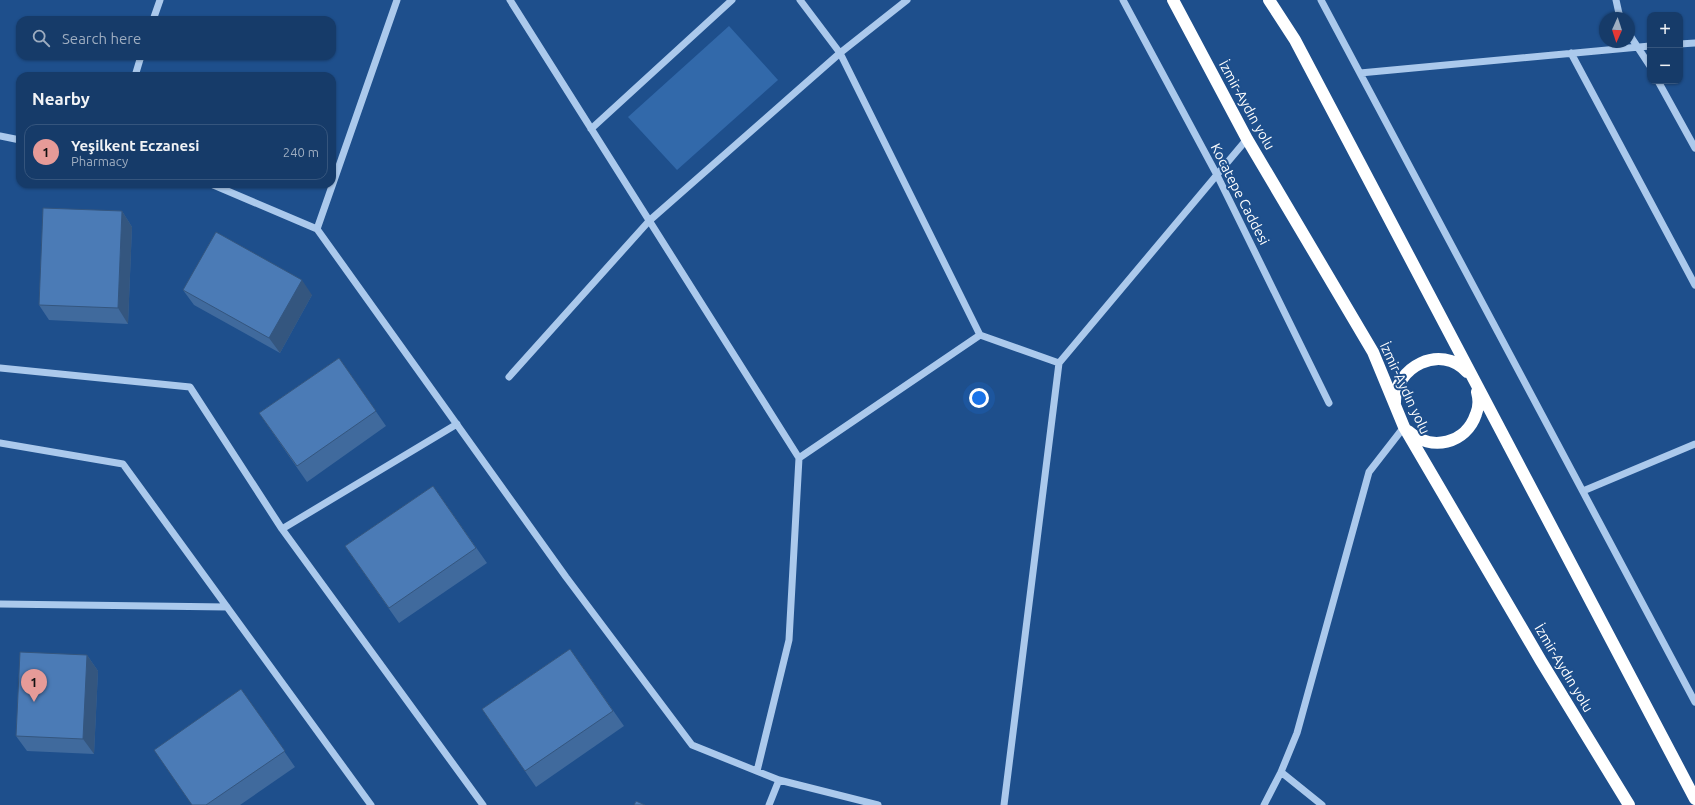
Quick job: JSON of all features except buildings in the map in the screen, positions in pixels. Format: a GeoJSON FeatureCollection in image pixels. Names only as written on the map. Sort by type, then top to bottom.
{"type":"FeatureCollection","features":[{"type":"Feature","properties":{"kind":"highway","name":"İzmir-Aydın yolu"},"geometry":{"type":"LineString","coordinates":[[1173,0],[1247,139],[1373,352],[1396,411],[1404,427],[1541,661],[1629,805]]}},
{"type":"Feature","properties":{"kind":"highway"},"geometry":{"type":"LineString","coordinates":[[1269,0],[1298,47],[1695,799]]}},
{"type":"Feature","properties":{"kind":"highway"},"geometry":{"type":"LineString","coordinates":[[1396,411],[1394,402],[1397,389],[1403,376],[1413,366],[1426,361],[1440,360],[1454,363],[1466,371],[1474,382],[1478,395],[1478,409],[1473,422],[1465,433],[1453,440],[1440,443],[1426,442],[1414,436],[1404,427]]}},
{"type":"Feature","properties":{"kind":"street"},"geometry":{"type":"LineString","coordinates":[[154,16],[160,0]]}},
{"type":"Feature","properties":{"kind":"street"},"geometry":{"type":"LineString","coordinates":[[336,175],[397,0]]}},
{"type":"Feature","properties":{"kind":"street"},"geometry":{"type":"LineString","coordinates":[[510,0],[799,458],[789,640],[757,771]]}},
{"type":"Feature","properties":{"kind":"street"},"geometry":{"type":"LineString","coordinates":[[591,129],[732,0]]}},
{"type":"Feature","properties":{"kind":"street"},"geometry":{"type":"LineString","coordinates":[[800,0],[840,53],[980,336],[1059,363]]}},
{"type":"Feature","properties":{"kind":"street"},"geometry":{"type":"LineString","coordinates":[[509,377],[650,221],[840,53],[907,0]]}},
{"type":"Feature","properties":{"kind":"street","name":"Kocatepe Caddesi"},"geometry":{"type":"LineString","coordinates":[[1123,0],[1217,175],[1329,402]]}},
{"type":"Feature","properties":{"kind":"street"},"geometry":{"type":"LineString","coordinates":[[1321,0],[1582,491],[1693,694],[1695,702]]}},
{"type":"Feature","properties":{"kind":"street"},"geometry":{"type":"LineString","coordinates":[[1616,0],[1619,12]]}},
{"type":"Feature","properties":{"kind":"street"},"geometry":{"type":"LineString","coordinates":[[1683,44],[1695,43]]}},
{"type":"Feature","properties":{"kind":"street"},"geometry":{"type":"LineString","coordinates":[[1635,44],[1647,62]]}},
{"type":"Feature","properties":{"kind":"street"},"geometry":{"type":"LineString","coordinates":[[1360,73],[1647,46]]}},
{"type":"Feature","properties":{"kind":"street"},"geometry":{"type":"LineString","coordinates":[[1571,53],[1695,285]]}},
{"type":"Feature","properties":{"kind":"street"},"geometry":{"type":"LineString","coordinates":[[136,72],[140,60]]}},
{"type":"Feature","properties":{"kind":"street"},"geometry":{"type":"LineString","coordinates":[[1660,84],[1695,148]]}},
{"type":"Feature","properties":{"kind":"street"},"geometry":{"type":"LineString","coordinates":[[0,136],[16,139]]}},
{"type":"Feature","properties":{"kind":"street"},"geometry":{"type":"LineString","coordinates":[[1004,805],[1059,363],[1247,139]]}},
{"type":"Feature","properties":{"kind":"street"},"geometry":{"type":"LineString","coordinates":[[220,188],[317,229],[571,583],[692,745],[779,780],[878,805]]}},
{"type":"Feature","properties":{"kind":"street"},"geometry":{"type":"LineString","coordinates":[[317,229],[331,188]]}},
{"type":"Feature","properties":{"kind":"street"},"geometry":{"type":"LineString","coordinates":[[799,458],[980,336]]}},
{"type":"Feature","properties":{"kind":"street"},"geometry":{"type":"LineString","coordinates":[[0,368],[190,388],[282,529],[483,805]]}},
{"type":"Feature","properties":{"kind":"street"},"geometry":{"type":"LineString","coordinates":[[282,529],[457,424]]}},
{"type":"Feature","properties":{"kind":"street"},"geometry":{"type":"LineString","coordinates":[[1264,805],[1282,772],[1297,733],[1369,472],[1404,427]]}},
{"type":"Feature","properties":{"kind":"street"},"geometry":{"type":"LineString","coordinates":[[0,443],[123,464],[371,805]]}},
{"type":"Feature","properties":{"kind":"street"},"geometry":{"type":"LineString","coordinates":[[1582,491],[1695,444]]}},
{"type":"Feature","properties":{"kind":"street"},"geometry":{"type":"LineString","coordinates":[[0,604],[227,607]]}},
{"type":"Feature","properties":{"kind":"street"},"geometry":{"type":"LineString","coordinates":[[1282,772],[1322,805]]}},
{"type":"Feature","properties":{"kind":"street"},"geometry":{"type":"LineString","coordinates":[[768,805],[779,780]]}},
{"type":"Feature","properties":{"kind":"shaded area"},"geometry":{"type":"Polygon","coordinates":[[[729,26],[778,80],[677,170],[628,117],[729,26]]]}},
{"type":"Feature","properties":{"kind":"place","name":"Yeşilkent Eczanesi"},"geometry":{"type":"Point","coordinates":[34,702]}}]}
